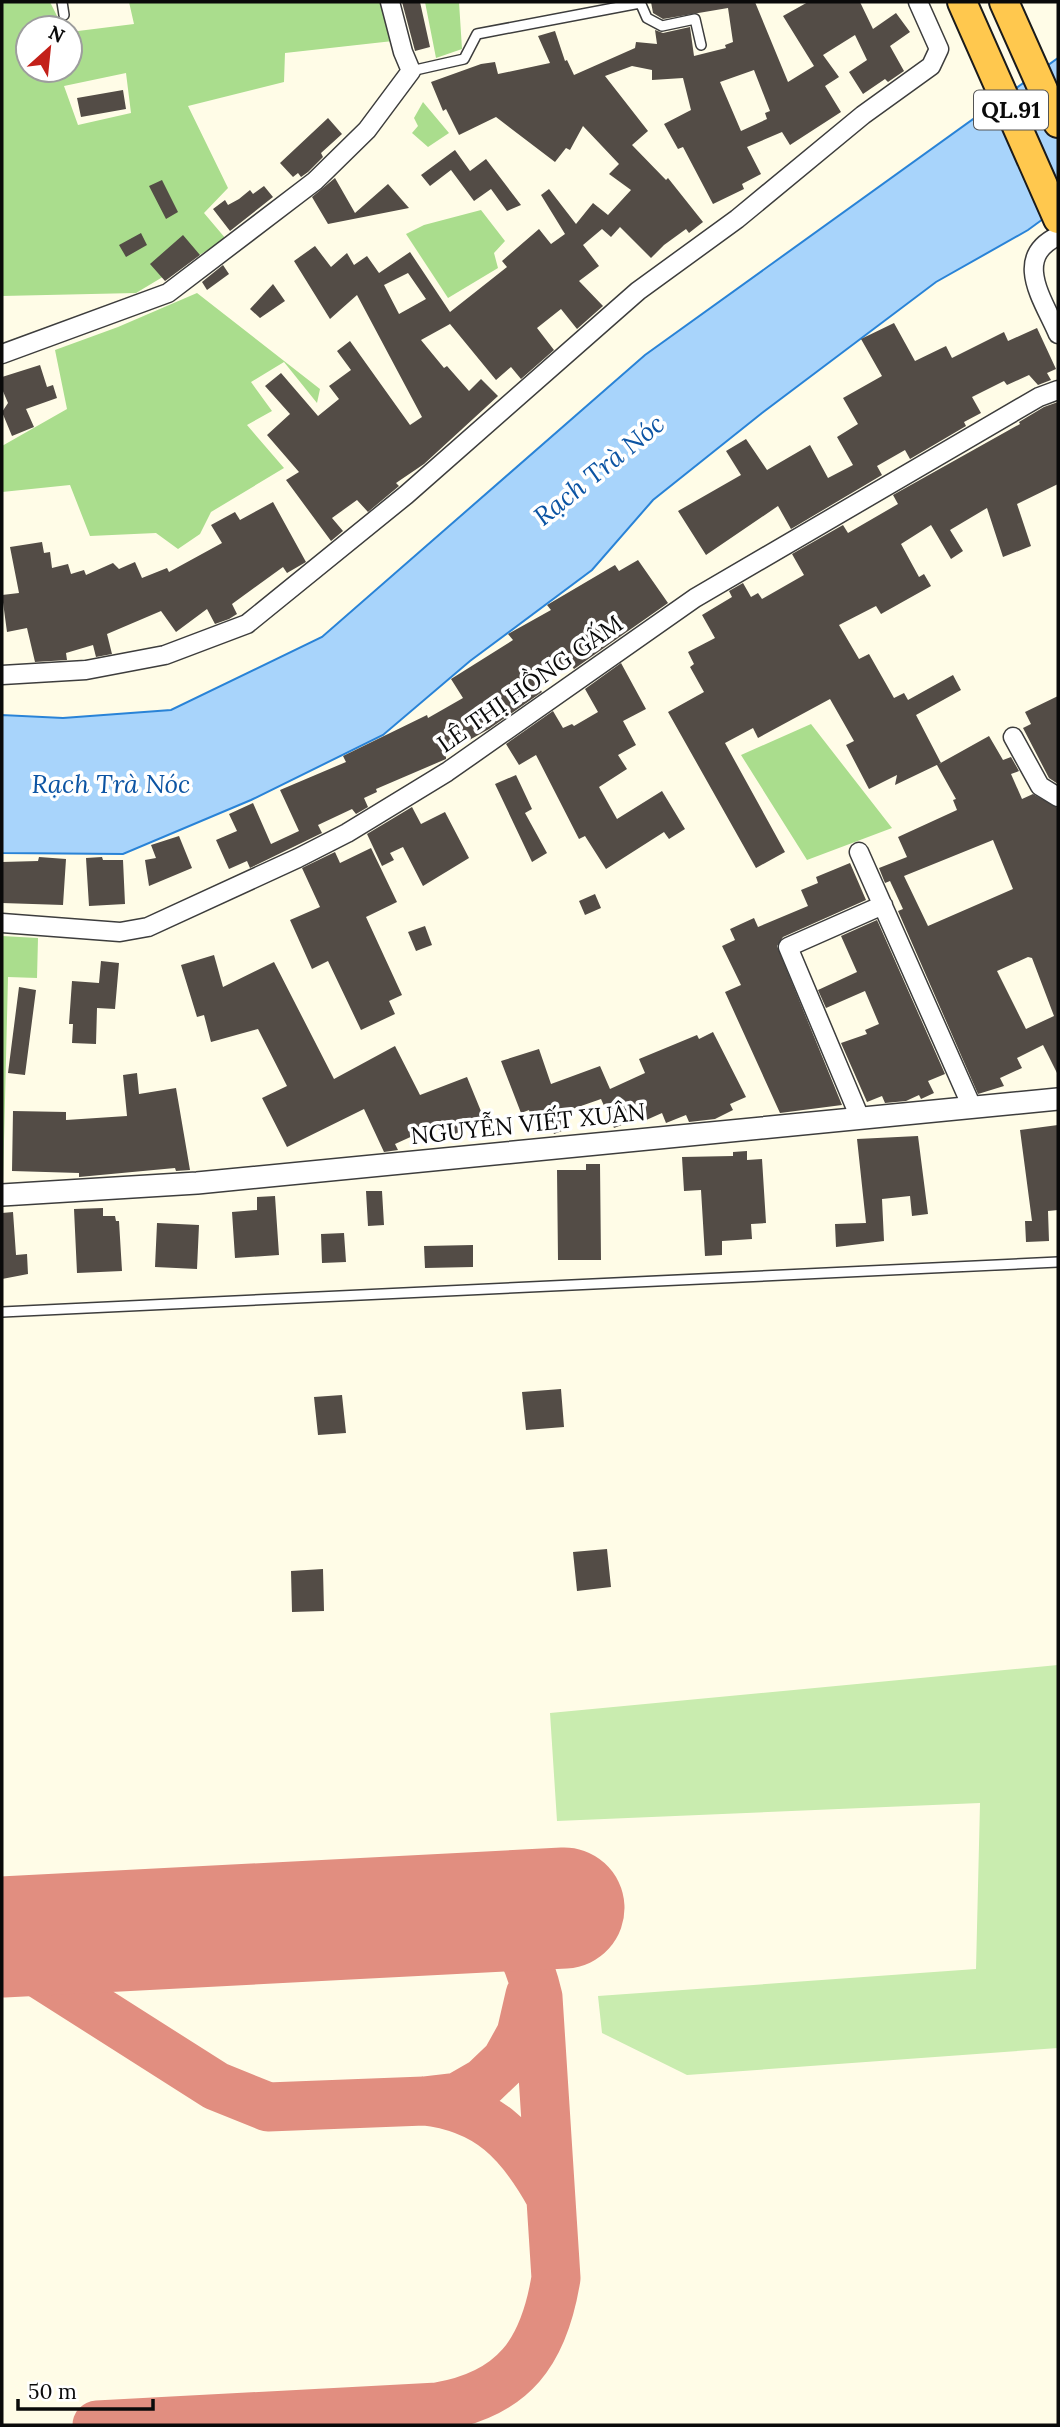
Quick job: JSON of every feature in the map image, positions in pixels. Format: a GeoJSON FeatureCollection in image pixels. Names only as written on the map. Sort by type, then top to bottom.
{"type":"FeatureCollection","features":[{"type":"Feature","properties":{"kind":"highway","name":"QL.91"},"geometry":{"type":"LineString","coordinates":[[962,2],[1058,219]]}},
{"type":"Feature","properties":{"kind":"highway","name":"QL.91"},"geometry":{"type":"LineString","coordinates":[[1004,2],[1058,123]]}},
{"type":"Feature","properties":{"kind":"street"},"geometry":{"type":"LineString","coordinates":[[2,354],[168,293],[315,181],[367,130],[411,71],[390,2]]}},
{"type":"Feature","properties":{"kind":"street"},"geometry":{"type":"LineString","coordinates":[[2,675],[86,670],[165,655],[247,624],[406,495],[638,291],[737,219],[863,115],[931,66],[939,49],[918,2]]}},
{"type":"Feature","properties":{"kind":"street"},"geometry":{"type":"LineString","coordinates":[[1058,236],[1047,242],[1034,256],[1033,270],[1058,334]]}},
{"type":"Feature","properties":{"kind":"street","name":"LÊ THỊ HỒNG GẤM"},"geometry":{"type":"LineString","coordinates":[[2,923],[120,932],[148,927],[298,858],[347,833],[458,764],[695,598],[1039,397],[1058,390]]}},
{"type":"Feature","properties":{"kind":"street"},"geometry":{"type":"LineString","coordinates":[[1013,737],[1040,786],[1058,797]]}},
{"type":"Feature","properties":{"kind":"street"},"geometry":{"type":"LineString","coordinates":[[859,852],[972,1107]]}},
{"type":"Feature","properties":{"kind":"street"},"geometry":{"type":"LineString","coordinates":[[860,1118],[788,947],[883,905]]}},
{"type":"Feature","properties":{"kind":"street","name":"NGUYỄN VIẾT XUÂN"},"geometry":{"type":"LineString","coordinates":[[2,1195],[197,1183],[1058,1099]]}},
{"type":"Feature","properties":{"kind":"lane"},"geometry":{"type":"LineString","coordinates":[[411,71],[464,59],[477,34],[640,2],[647,18],[662,26],[695,19],[701,45]]}},
{"type":"Feature","properties":{"kind":"lane"},"geometry":{"type":"LineString","coordinates":[[2,1312],[1058,1262]]}},
{"type":"Feature","properties":{"kind":"green space"},"geometry":{"type":"Polygon","coordinates":[[[50,2],[56,14],[14,14],[14,84],[74,84],[64,86],[78,125],[131,113],[126,73],[84,82],[84,30],[134,24],[129,2],[383,2],[393,41],[285,53],[284,82],[188,106],[228,188],[204,213],[226,239],[136,293],[2,296],[2,3],[50,2]]]}},
{"type":"Feature","properties":{"kind":"green space"},"geometry":{"type":"Polygon","coordinates":[[[425,2],[459,2],[462,49],[436,58],[425,2]]]}},
{"type":"Feature","properties":{"kind":"green space"},"geometry":{"type":"Polygon","coordinates":[[[423,102],[449,133],[428,147],[412,133],[418,126],[414,118],[423,102]]]}},
{"type":"Feature","properties":{"kind":"green space"},"geometry":{"type":"Polygon","coordinates":[[[481,210],[505,241],[494,253],[498,268],[448,298],[406,234],[424,225],[481,210]]]}},
{"type":"Feature","properties":{"kind":"green space"},"geometry":{"type":"Polygon","coordinates":[[[197,293],[320,389],[317,403],[284,362],[251,382],[272,411],[247,425],[284,468],[211,512],[200,534],[178,549],[156,533],[90,536],[70,485],[2,492],[2,446],[67,409],[55,350],[118,327],[197,293]]]}},
{"type":"Feature","properties":{"kind":"green space"},"geometry":{"type":"Polygon","coordinates":[[[811,724],[892,828],[807,860],[741,755],[811,724]]]}},
{"type":"Feature","properties":{"kind":"green space"},"geometry":{"type":"Polygon","coordinates":[[[2,936],[38,938],[37,978],[8,977],[3,1182],[2,936]]]}},
{"type":"Feature","properties":{"kind":"green space"},"geometry":{"type":"Polygon","coordinates":[[[1058,1665],[1058,2048],[687,2075],[602,2033],[598,1996],[976,1969],[980,1803],[557,1821],[550,1713],[1058,1665]]]}},
{"type":"Feature","properties":{"kind":"water","name":"Rạch Trà Nóc"},"geometry":{"type":"Polygon","coordinates":[[[1058,58],[1058,208],[1028,230],[936,282],[762,413],[653,500],[592,570],[470,661],[383,735],[251,800],[123,854],[2,853],[2,715],[63,718],[171,710],[322,637],[645,355],[1058,58]]]}},
{"type":"Feature","properties":{"kind":"building"},"geometry":{"type":"Polygon","coordinates":[[[402,2],[420,2],[430,47],[415,51],[402,2]]]}},
{"type":"Feature","properties":{"kind":"building"},"geometry":{"type":"Polygon","coordinates":[[[651,2],[755,2],[788,82],[814,66],[783,16],[808,2],[860,2],[873,29],[896,13],[910,32],[890,46],[904,71],[888,82],[885,79],[863,94],[849,72],[867,60],[855,35],[823,55],[839,77],[825,86],[841,112],[790,145],[782,132],[747,147],[761,174],[742,184],[744,189],[713,204],[683,147],[678,149],[664,124],[691,110],[683,78],[652,80],[652,70],[632,66],[605,76],[648,131],[632,145],[666,180],[668,178],[703,222],[689,233],[686,229],[651,258],[620,227],[611,237],[602,229],[583,245],[599,266],[579,281],[603,306],[577,329],[561,309],[537,328],[554,350],[521,379],[511,367],[496,380],[450,324],[421,340],[444,368],[447,366],[469,391],[481,379],[498,396],[424,464],[396,483],[399,486],[368,512],[357,500],[332,518],[343,531],[331,541],[286,480],[299,472],[267,435],[290,414],[265,386],[281,373],[318,416],[339,399],[329,386],[351,370],[337,351],[350,341],[410,425],[422,417],[357,295],[330,319],[294,261],[315,246],[331,267],[347,253],[354,265],[367,256],[379,273],[410,252],[450,312],[507,267],[502,261],[539,229],[551,244],[565,234],[541,195],[549,189],[576,224],[593,203],[608,215],[631,190],[609,174],[619,164],[583,126],[570,150],[566,148],[555,162],[496,117],[459,135],[446,109],[443,111],[431,82],[481,64],[495,62],[498,74],[550,63],[538,36],[555,31],[565,61],[567,60],[574,75],[635,48],[636,42],[657,44],[655,30],[663,33],[690,27],[694,56],[726,48],[725,45],[733,42],[728,8],[663,19],[653,13],[651,2]],[[754,70],[720,82],[741,131],[767,119],[765,113],[770,111],[754,70]],[[408,273],[384,285],[399,314],[426,299],[408,273]]]}},
{"type":"Feature","properties":{"kind":"building"},"geometry":{"type":"Polygon","coordinates":[[[123,90],[126,109],[81,117],[77,98],[123,90]]]}},
{"type":"Feature","properties":{"kind":"building"},"geometry":{"type":"Polygon","coordinates":[[[328,118],[342,134],[321,153],[323,157],[308,172],[301,177],[298,173],[293,177],[280,163],[328,118]]]}},
{"type":"Feature","properties":{"kind":"building"},"geometry":{"type":"Polygon","coordinates":[[[455,150],[470,171],[486,159],[521,205],[507,211],[491,189],[474,201],[451,170],[430,186],[421,175],[455,150]]]}},
{"type":"Feature","properties":{"kind":"building"},"geometry":{"type":"Polygon","coordinates":[[[335,178],[355,213],[388,184],[409,208],[328,224],[312,197],[335,178]]]}},
{"type":"Feature","properties":{"kind":"building"},"geometry":{"type":"Polygon","coordinates":[[[162,180],[178,212],[166,219],[149,186],[162,180]]]}},
{"type":"Feature","properties":{"kind":"building"},"geometry":{"type":"Polygon","coordinates":[[[264,186],[273,197],[230,231],[213,209],[225,200],[228,205],[250,190],[253,194],[264,186]]]}},
{"type":"Feature","properties":{"kind":"building"},"geometry":{"type":"Polygon","coordinates":[[[141,233],[147,245],[126,257],[119,245],[141,233]]]}},
{"type":"Feature","properties":{"kind":"building"},"geometry":{"type":"Polygon","coordinates":[[[183,235],[200,255],[165,281],[150,264],[183,235]]]}},
{"type":"Feature","properties":{"kind":"building"},"geometry":{"type":"Polygon","coordinates":[[[223,265],[229,274],[207,290],[202,282],[223,265]]]}},
{"type":"Feature","properties":{"kind":"building"},"geometry":{"type":"Polygon","coordinates":[[[273,284],[285,301],[260,318],[250,309],[273,284]]]}},
{"type":"Feature","properties":{"kind":"building"},"geometry":{"type":"Polygon","coordinates":[[[894,323],[915,361],[946,346],[952,358],[1004,332],[1008,341],[1037,328],[1056,369],[1047,373],[1051,380],[1038,385],[1029,375],[1007,385],[1004,381],[972,397],[981,413],[964,422],[966,426],[910,459],[905,450],[877,466],[882,475],[791,529],[778,506],[706,555],[678,511],[741,475],[726,451],[746,439],[767,470],[810,445],[828,478],[853,465],[837,437],[858,424],[843,398],[882,376],[861,339],[894,323]]]}},
{"type":"Feature","properties":{"kind":"building"},"geometry":{"type":"Polygon","coordinates":[[[40,365],[47,387],[53,385],[57,398],[26,409],[34,427],[12,436],[2,412],[8,403],[2,389],[2,377],[40,365]]]}},
{"type":"Feature","properties":{"kind":"building"},"geometry":{"type":"Polygon","coordinates":[[[1058,402],[1058,484],[1017,504],[1031,546],[1003,557],[987,508],[950,530],[963,551],[951,559],[931,525],[901,544],[919,577],[924,574],[931,586],[881,614],[876,606],[839,625],[859,659],[869,654],[894,698],[904,693],[908,700],[953,675],[961,690],[916,715],[941,763],[895,785],[897,775],[869,789],[846,745],[854,741],[830,699],[758,738],[753,728],[725,743],[785,852],[756,868],[668,712],[704,692],[690,667],[694,664],[688,652],[715,638],[702,615],[732,597],[729,591],[743,583],[751,597],[758,593],[762,599],[804,575],[792,554],[843,525],[848,533],[898,504],[893,495],[1020,424],[1019,422],[1044,407],[1058,402]]]}},
{"type":"Feature","properties":{"kind":"building"},"geometry":{"type":"Polygon","coordinates":[[[273,502],[306,562],[287,573],[283,567],[232,604],[237,614],[229,619],[215,624],[207,609],[176,632],[161,611],[107,634],[112,654],[96,657],[93,645],[66,653],[67,660],[35,662],[27,628],[7,632],[2,595],[19,593],[10,547],[42,542],[44,553],[50,552],[52,568],[68,564],[71,574],[84,570],[86,575],[113,563],[119,569],[135,562],[142,578],[167,568],[169,572],[222,543],[211,525],[235,512],[240,520],[273,502]]]}},
{"type":"Feature","properties":{"kind":"building"},"geometry":{"type":"Polygon","coordinates":[[[638,560],[668,603],[574,669],[571,665],[538,686],[542,692],[489,729],[446,753],[446,759],[376,789],[377,792],[364,798],[368,807],[356,814],[352,809],[318,825],[322,833],[250,868],[247,861],[229,869],[216,840],[237,831],[229,814],[253,803],[271,844],[299,831],[280,790],[346,762],[343,756],[427,715],[428,718],[463,698],[451,679],[513,640],[508,634],[551,610],[547,605],[615,565],[619,571],[638,560]]]}},
{"type":"Feature","properties":{"kind":"building"},"geometry":{"type":"Polygon","coordinates":[[[621,663],[646,709],[623,721],[636,745],[618,755],[627,769],[599,787],[617,819],[662,791],[685,829],[669,839],[664,832],[606,869],[585,836],[579,839],[536,755],[519,765],[506,744],[553,711],[563,728],[572,724],[574,726],[598,712],[585,689],[621,663]]]}},
{"type":"Feature","properties":{"kind":"building"},"geometry":{"type":"Polygon","coordinates":[[[1058,696],[1058,784],[1049,778],[1023,728],[1031,724],[1025,712],[1058,696]]]}},
{"type":"Feature","properties":{"kind":"building"},"geometry":{"type":"Polygon","coordinates":[[[989,736],[1003,760],[1011,757],[1019,771],[1011,774],[1022,799],[1033,794],[1058,808],[1058,1075],[1043,1045],[1017,1058],[1022,1068],[1000,1078],[1004,1086],[978,1094],[898,911],[903,909],[890,881],[885,883],[879,868],[907,857],[898,837],[957,810],[953,800],[956,799],[937,765],[989,736]],[[993,840],[904,876],[928,926],[1013,889],[993,840]],[[1028,957],[997,971],[1026,1029],[1054,1016],[1032,958],[1028,957]]]}},
{"type":"Feature","properties":{"kind":"building"},"geometry":{"type":"Polygon","coordinates":[[[516,775],[532,809],[525,813],[547,853],[532,862],[495,784],[516,775]]]}},
{"type":"Feature","properties":{"kind":"building"},"geometry":{"type":"Polygon","coordinates":[[[412,807],[421,824],[445,812],[469,858],[423,886],[403,847],[390,853],[394,860],[382,866],[367,834],[412,807]]]}},
{"type":"Feature","properties":{"kind":"building"},"geometry":{"type":"Polygon","coordinates":[[[179,836],[192,868],[149,886],[145,860],[156,858],[151,845],[179,836]]]}},
{"type":"Feature","properties":{"kind":"building"},"geometry":{"type":"Polygon","coordinates":[[[371,848],[397,902],[366,917],[402,995],[389,1001],[395,1014],[361,1030],[328,961],[312,969],[290,920],[320,907],[302,868],[335,852],[340,863],[371,848]]]}},
{"type":"Feature","properties":{"kind":"building"},"geometry":{"type":"Polygon","coordinates":[[[39,857],[66,859],[63,905],[2,903],[2,862],[38,861],[39,857]]]}},
{"type":"Feature","properties":{"kind":"building"},"geometry":{"type":"Polygon","coordinates":[[[102,857],[103,860],[123,860],[125,904],[89,906],[86,858],[102,857]]]}},
{"type":"Feature","properties":{"kind":"building"},"geometry":{"type":"Polygon","coordinates":[[[850,863],[866,900],[783,937],[777,946],[842,1105],[780,1113],[725,992],[741,985],[722,946],[735,940],[730,929],[754,918],[758,927],[808,906],[801,890],[818,883],[816,877],[850,863]]]}},
{"type":"Feature","properties":{"kind":"building"},"geometry":{"type":"Polygon","coordinates":[[[595,894],[601,908],[585,915],[579,901],[595,894]]]}},
{"type":"Feature","properties":{"kind":"building"},"geometry":{"type":"Polygon","coordinates":[[[877,920],[945,1074],[928,1081],[934,1093],[921,1099],[919,1095],[906,1101],[885,1103],[882,1096],[867,1102],[841,1043],[867,1034],[865,1030],[879,1024],[865,991],[826,1008],[818,990],[857,972],[841,936],[877,920]]]}},
{"type":"Feature","properties":{"kind":"building"},"geometry":{"type":"Polygon","coordinates":[[[425,926],[432,945],[416,951],[408,932],[425,926]]]}},
{"type":"Feature","properties":{"kind":"building"},"geometry":{"type":"Polygon","coordinates":[[[214,955],[223,987],[274,962],[334,1079],[395,1046],[420,1095],[467,1077],[485,1121],[443,1139],[437,1125],[395,1144],[398,1150],[384,1152],[364,1109],[287,1147],[262,1098],[287,1086],[258,1029],[211,1042],[204,1015],[197,1017],[181,965],[214,955]]]}},
{"type":"Feature","properties":{"kind":"building"},"geometry":{"type":"Polygon","coordinates":[[[101,961],[119,963],[115,1009],[97,1008],[96,1044],[72,1043],[73,1024],[69,1024],[72,981],[99,983],[101,961]]]}},
{"type":"Feature","properties":{"kind":"building"},"geometry":{"type":"Polygon","coordinates":[[[19,987],[36,990],[25,1075],[8,1073],[19,987]]]}},
{"type":"Feature","properties":{"kind":"building"},"geometry":{"type":"Polygon","coordinates":[[[713,1032],[746,1097],[730,1104],[733,1110],[715,1119],[689,1122],[686,1115],[666,1123],[662,1113],[644,1121],[642,1117],[614,1128],[601,1099],[561,1113],[567,1129],[554,1134],[548,1118],[533,1123],[529,1110],[521,1113],[501,1061],[539,1049],[551,1084],[600,1066],[610,1089],[645,1073],[639,1059],[697,1035],[699,1039],[713,1032]]]}},
{"type":"Feature","properties":{"kind":"building"},"geometry":{"type":"Polygon","coordinates":[[[137,1073],[139,1094],[176,1088],[190,1170],[176,1171],[175,1168],[79,1177],[79,1173],[12,1171],[13,1111],[66,1112],[66,1120],[127,1116],[123,1075],[137,1073]]]}},
{"type":"Feature","properties":{"kind":"building"},"geometry":{"type":"Polygon","coordinates":[[[1058,1125],[1058,1210],[1048,1211],[1049,1241],[1026,1242],[1025,1221],[1032,1221],[1020,1130],[1058,1125]]]}},
{"type":"Feature","properties":{"kind":"building"},"geometry":{"type":"Polygon","coordinates":[[[918,1136],[928,1214],[912,1216],[910,1196],[882,1199],[884,1241],[836,1247],[835,1224],[866,1223],[857,1139],[918,1136]]]}},
{"type":"Feature","properties":{"kind":"building"},"geometry":{"type":"Polygon","coordinates":[[[747,1151],[747,1160],[762,1159],[766,1223],[751,1224],[752,1239],[722,1241],[722,1255],[705,1256],[701,1190],[684,1191],[682,1157],[733,1156],[733,1152],[747,1151]]]}},
{"type":"Feature","properties":{"kind":"building"},"geometry":{"type":"Polygon","coordinates":[[[586,1164],[600,1164],[601,1260],[558,1260],[557,1170],[586,1170],[586,1164]]]}},
{"type":"Feature","properties":{"kind":"building"},"geometry":{"type":"Polygon","coordinates":[[[366,1191],[382,1191],[384,1225],[368,1226],[366,1191]]]}},
{"type":"Feature","properties":{"kind":"building"},"geometry":{"type":"Polygon","coordinates":[[[275,1196],[279,1255],[235,1258],[232,1212],[257,1210],[257,1197],[275,1196]]]}},
{"type":"Feature","properties":{"kind":"building"},"geometry":{"type":"Polygon","coordinates":[[[103,1208],[103,1216],[115,1216],[116,1221],[119,1221],[122,1271],[77,1273],[74,1209],[103,1208]]]}},
{"type":"Feature","properties":{"kind":"building"},"geometry":{"type":"Polygon","coordinates":[[[13,1212],[16,1255],[27,1254],[28,1274],[2,1279],[2,1213],[13,1212]]]}},
{"type":"Feature","properties":{"kind":"building"},"geometry":{"type":"Polygon","coordinates":[[[157,1223],[199,1225],[197,1269],[155,1267],[157,1223]]]}},
{"type":"Feature","properties":{"kind":"building"},"geometry":{"type":"Polygon","coordinates":[[[344,1233],[346,1262],[322,1263],[321,1234],[344,1233]]]}},
{"type":"Feature","properties":{"kind":"building"},"geometry":{"type":"Polygon","coordinates":[[[473,1245],[473,1267],[425,1268],[424,1246],[473,1245]]]}},
{"type":"Feature","properties":{"kind":"building"},"geometry":{"type":"Polygon","coordinates":[[[561,1389],[564,1427],[526,1430],[522,1392],[561,1389]]]}},
{"type":"Feature","properties":{"kind":"building"},"geometry":{"type":"Polygon","coordinates":[[[342,1395],[346,1433],[318,1435],[314,1397],[342,1395]]]}},
{"type":"Feature","properties":{"kind":"building"},"geometry":{"type":"Polygon","coordinates":[[[607,1549],[611,1587],[577,1591],[573,1552],[607,1549]]]}},
{"type":"Feature","properties":{"kind":"building"},"geometry":{"type":"Polygon","coordinates":[[[323,1569],[324,1611],[292,1612],[291,1571],[323,1569]]]}},
{"type":"Feature","properties":{"kind":"taxiway"},"geometry":{"type":"LineString","coordinates":[[97,2425],[438,2407],[487,2392],[506,2380],[521,2365],[543,2328],[556,2278],[538,1997],[522,1952],[495,1912]]}},
{"type":"Feature","properties":{"kind":"taxiway"},"geometry":{"type":"LineString","coordinates":[[2,1950],[216,2086],[268,2107],[424,2101],[458,2097],[484,2082],[506,2061],[521,2034],[530,1995]]}},
{"type":"Feature","properties":{"kind":"taxiway"},"geometry":{"type":"LineString","coordinates":[[424,2101],[466,2111],[500,2131],[527,2159],[550,2196]]}},
{"type":"Feature","properties":{"kind":"runway"},"geometry":{"type":"LineString","coordinates":[[2,1937],[564,1908]]}}]}
